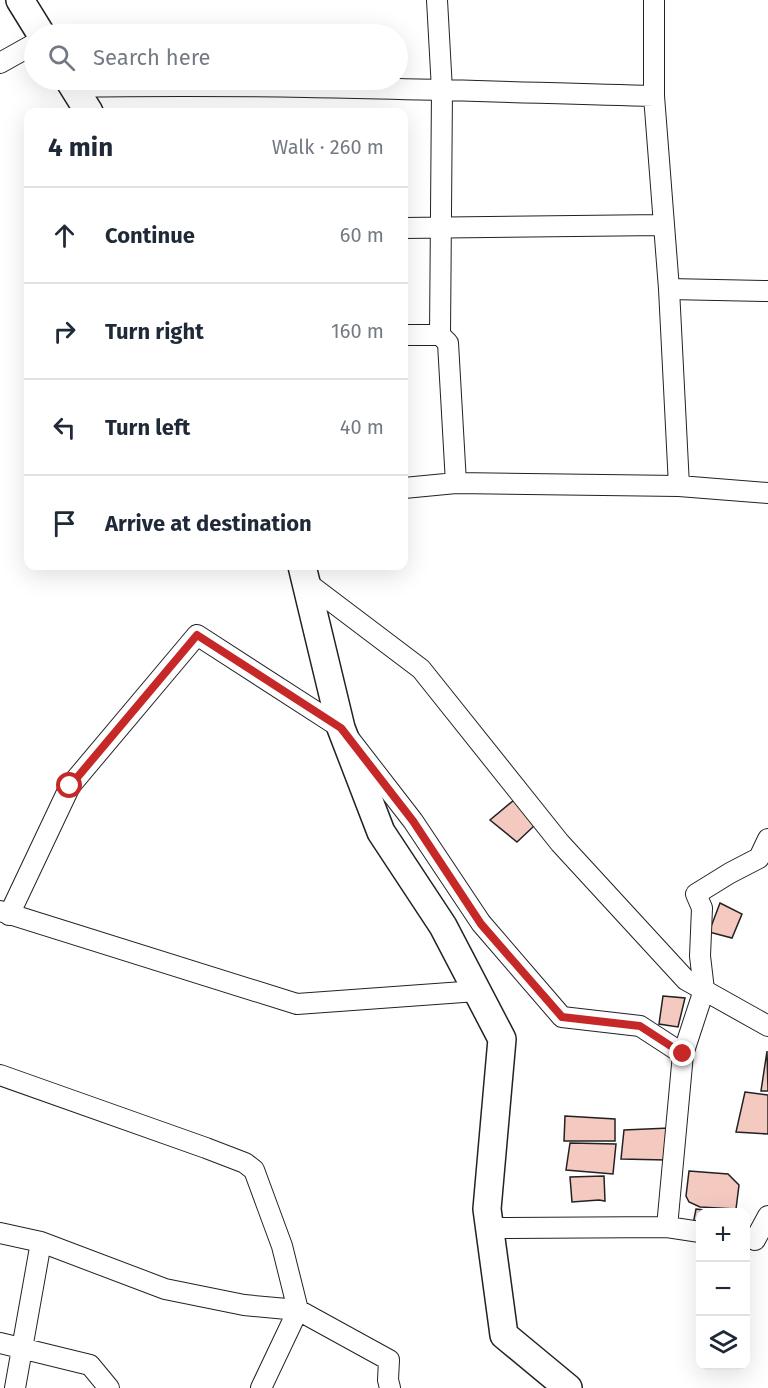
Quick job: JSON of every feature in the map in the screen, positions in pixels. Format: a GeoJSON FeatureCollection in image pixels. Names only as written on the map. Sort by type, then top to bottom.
{"type":"FeatureCollection","features":[{"type":"Feature","properties":{"kind":"main road"},"geometry":{"type":"LineString","coordinates":[[20,0],[35,24]]}},
{"type":"Feature","properties":{"kind":"main road"},"geometry":{"type":"LineString","coordinates":[[75,90],[86,108]]}},
{"type":"Feature","properties":{"kind":"main road"},"geometry":{"type":"LineString","coordinates":[[304,574],[341,728],[381,832],[443,926],[502,1039],[487,1209],[504,1335],[568,1388]]}},
{"type":"Feature","properties":{"kind":"street"},"geometry":{"type":"LineString","coordinates":[[437,0],[441,90],[440,335],[448,343],[456,483]]}},
{"type":"Feature","properties":{"kind":"street"},"geometry":{"type":"LineString","coordinates":[[654,0],[654,96],[662,225],[669,289],[679,486]]}},
{"type":"Feature","properties":{"kind":"street"},"geometry":{"type":"LineString","coordinates":[[0,63],[24,50]]}},
{"type":"Feature","properties":{"kind":"street"},"geometry":{"type":"LineString","coordinates":[[408,90],[654,96]]}},
{"type":"Feature","properties":{"kind":"street"},"geometry":{"type":"LineString","coordinates":[[408,228],[662,225]]}},
{"type":"Feature","properties":{"kind":"street"},"geometry":{"type":"LineString","coordinates":[[669,289],[768,291]]}},
{"type":"Feature","properties":{"kind":"street"},"geometry":{"type":"LineString","coordinates":[[408,335],[440,335]]}},
{"type":"Feature","properties":{"kind":"street"},"geometry":{"type":"LineString","coordinates":[[408,488],[456,483],[679,486],[768,493]]}},
{"type":"Feature","properties":{"kind":"street"},"geometry":{"type":"LineString","coordinates":[[304,574],[421,669],[560,843],[686,980],[768,1026]]}},
{"type":"Feature","properties":{"kind":"street"},"geometry":{"type":"LineString","coordinates":[[477,992],[297,1004],[4,913],[70,786],[197,635],[341,728],[413,821],[481,924],[562,1017],[640,1026],[683,1054]]}},
{"type":"Feature","properties":{"kind":"street"},"geometry":{"type":"LineString","coordinates":[[667,1227],[683,1054],[704,990],[700,956],[702,908],[696,894],[759,858],[768,839]]}},
{"type":"Feature","properties":{"kind":"street"},"geometry":{"type":"LineString","coordinates":[[0,1075],[206,1148],[245,1163],[254,1170],[282,1246],[298,1310],[261,1388]]}},
{"type":"Feature","properties":{"kind":"street"},"geometry":{"type":"LineString","coordinates":[[756,1241],[768,1216]]}},
{"type":"Feature","properties":{"kind":"street"},"geometry":{"type":"LineString","coordinates":[[490,1228],[667,1227],[696,1231]]}},
{"type":"Feature","properties":{"kind":"street"},"geometry":{"type":"LineString","coordinates":[[0,1233],[41,1242],[165,1289],[244,1305],[298,1310],[389,1360],[390,1388]]}},
{"type":"Feature","properties":{"kind":"street"},"geometry":{"type":"LineString","coordinates":[[15,1388],[41,1242]]}},
{"type":"Feature","properties":{"kind":"street"},"geometry":{"type":"LineString","coordinates":[[0,1343],[90,1365],[109,1388]]}},
{"type":"Feature","properties":{"kind":"building"},"geometry":{"type":"Polygon","coordinates":[[[514,800],[534,826],[517,842],[490,820],[514,800]]]}},
{"type":"Feature","properties":{"kind":"building"},"geometry":{"type":"Polygon","coordinates":[[[720,903],[742,914],[732,938],[709,932],[720,903]]]}},
{"type":"Feature","properties":{"kind":"building"},"geometry":{"type":"Polygon","coordinates":[[[663,996],[685,998],[678,1027],[659,1024],[663,996]]]}},
{"type":"Feature","properties":{"kind":"building"},"geometry":{"type":"Polygon","coordinates":[[[767,1051],[768,1091],[761,1091],[767,1051]]]}},
{"type":"Feature","properties":{"kind":"building"},"geometry":{"type":"Polygon","coordinates":[[[745,1092],[768,1095],[768,1134],[736,1132],[745,1092]]]}},
{"type":"Feature","properties":{"kind":"building"},"geometry":{"type":"Polygon","coordinates":[[[565,1116],[615,1119],[615,1141],[564,1141],[565,1116]]]}},
{"type":"Feature","properties":{"kind":"building"},"geometry":{"type":"Polygon","coordinates":[[[669,1128],[666,1160],[621,1159],[624,1130],[669,1128]]]}},
{"type":"Feature","properties":{"kind":"building"},"geometry":{"type":"Polygon","coordinates":[[[570,1143],[616,1144],[613,1174],[566,1170],[570,1143]]]}},
{"type":"Feature","properties":{"kind":"building"},"geometry":{"type":"Polygon","coordinates":[[[689,1171],[728,1174],[739,1185],[736,1208],[700,1207],[689,1202],[686,1196],[689,1171]]]}},
{"type":"Feature","properties":{"kind":"building"},"geometry":{"type":"Polygon","coordinates":[[[604,1176],[605,1201],[572,1202],[570,1177],[604,1176]]]}},
{"type":"Feature","properties":{"kind":"building"},"geometry":{"type":"Polygon","coordinates":[[[696,1209],[696,1224],[693,1224],[696,1209]]]}},
{"type":"Feature","properties":{"kind":"route"},"geometry":{"type":"LineString","coordinates":[[70,786],[197,635],[341,728],[413,821],[481,924],[562,1017],[640,1026],[683,1054]]}}]}
